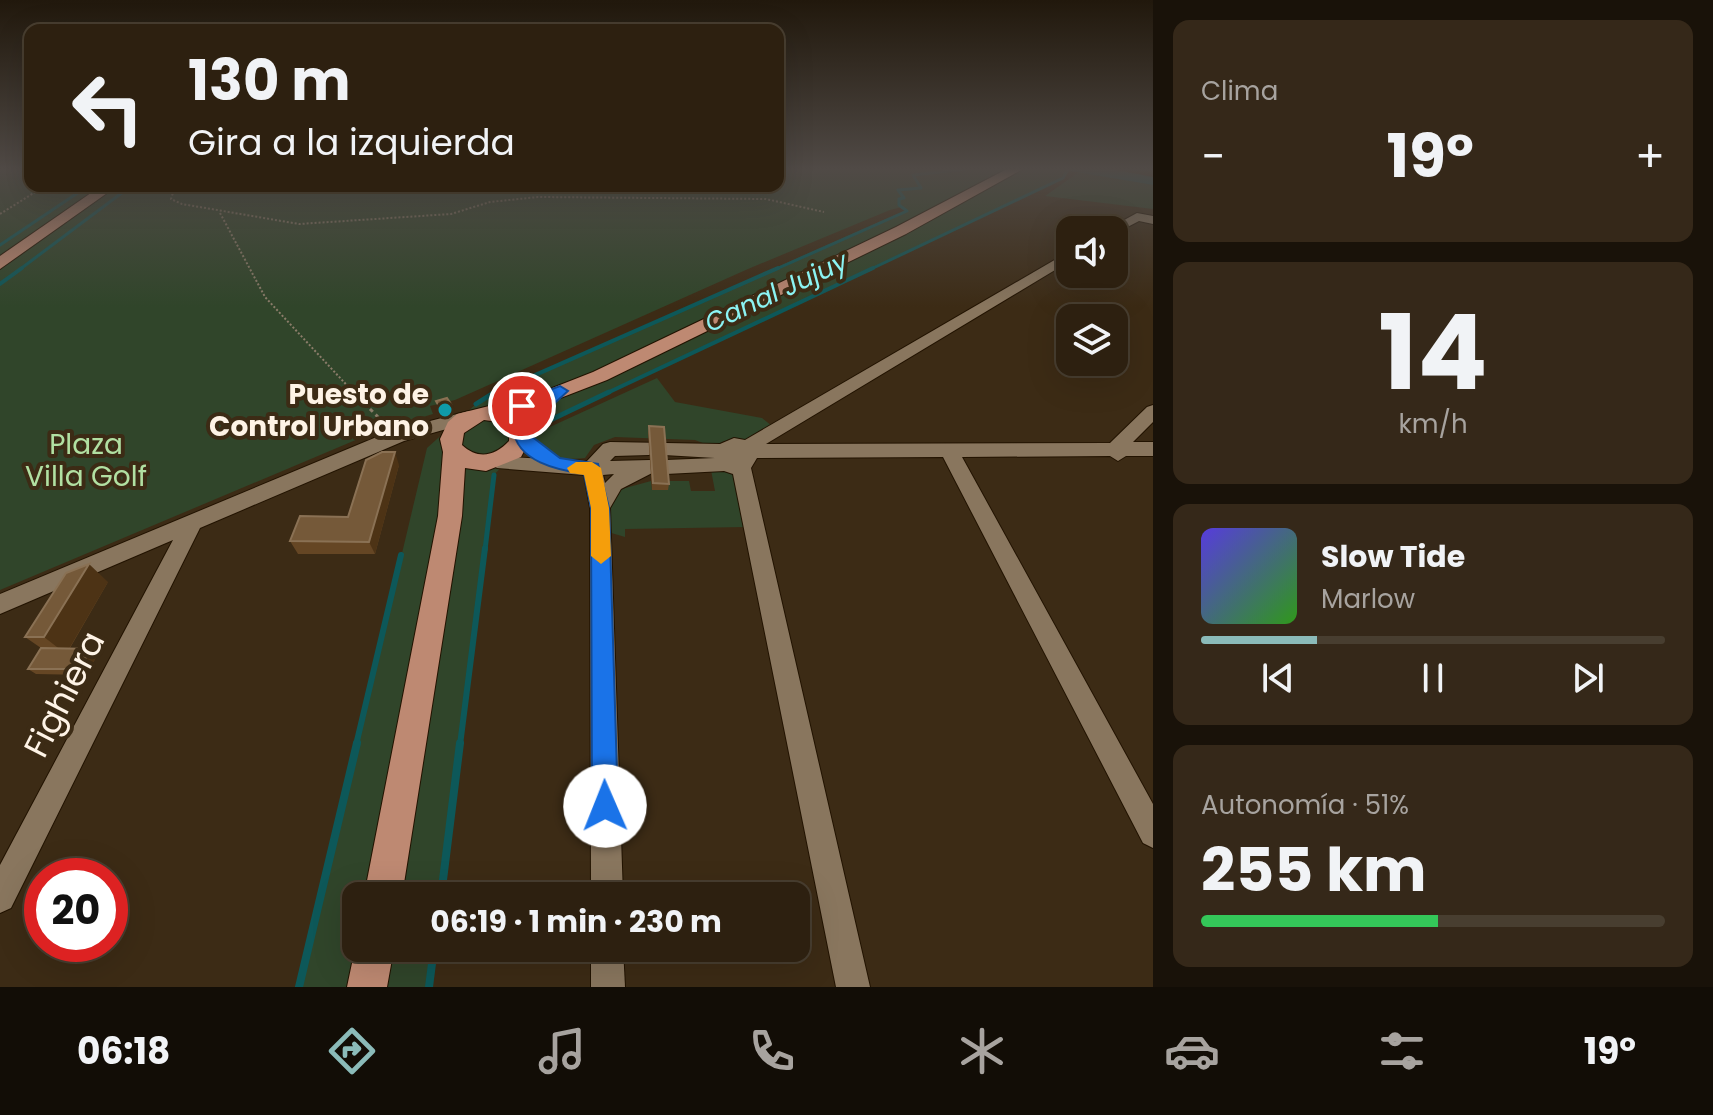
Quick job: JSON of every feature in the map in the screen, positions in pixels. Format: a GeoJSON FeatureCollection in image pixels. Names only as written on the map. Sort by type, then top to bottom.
{"type":"FeatureCollection","features":[{"type":"Feature","properties":{"kind":"main road"},"geometry":{"type":"LineString","coordinates":[[0,264],[69,215]]}},
{"type":"Feature","properties":{"kind":"main road"},"geometry":{"type":"LineString","coordinates":[[385,882],[450,516],[453,430],[480,415],[560,391],[934,215]]}},
{"type":"Feature","properties":{"kind":"main road"},"geometry":{"type":"LineString","coordinates":[[450,516],[465,482],[493,462],[514,452],[536,409],[560,391]]}},
{"type":"Feature","properties":{"kind":"main road"},"geometry":{"type":"LineString","coordinates":[[480,415],[510,417],[522,433]]}},
{"type":"Feature","properties":{"kind":"main road"},"geometry":{"type":"LineString","coordinates":[[452,450],[468,461],[493,462]]}},
{"type":"Feature","properties":{"kind":"main road"},"geometry":{"type":"LineString","coordinates":[[367,987],[371,962]]}},
{"type":"Feature","properties":{"kind":"street"},"geometry":{"type":"LineString","coordinates":[[1128,222],[1137,217],[1153,220]]}},
{"type":"Feature","properties":{"kind":"street"},"geometry":{"type":"LineString","coordinates":[[739,457],[1056,264]]}},
{"type":"Feature","properties":{"kind":"street"},"geometry":{"type":"LineString","coordinates":[[0,604],[400,436],[480,415]]}},
{"type":"Feature","properties":{"kind":"street"},"geometry":{"type":"LineString","coordinates":[[1119,455],[1149,423]]}},
{"type":"Feature","properties":{"kind":"street"},"geometry":{"type":"LineString","coordinates":[[522,433],[542,456],[583,468]]}},
{"type":"Feature","properties":{"kind":"street"},"geometry":{"type":"LineString","coordinates":[[400,436],[425,435],[452,450]]}},
{"type":"Feature","properties":{"kind":"street"},"geometry":{"type":"LineString","coordinates":[[493,462],[583,468],[652,457],[1119,455],[1153,449]]}},
{"type":"Feature","properties":{"kind":"street"},"geometry":{"type":"LineString","coordinates":[[951,454],[1153,833]]}},
{"type":"Feature","properties":{"kind":"street"},"geometry":{"type":"LineString","coordinates":[[1119,455],[1153,462]]}},
{"type":"Feature","properties":{"kind":"street"},"geometry":{"type":"LineString","coordinates":[[600,508],[614,484],[652,457]]}},
{"type":"Feature","properties":{"kind":"street"},"geometry":{"type":"LineString","coordinates":[[739,457],[853,987]]}},
{"type":"Feature","properties":{"kind":"street"},"geometry":{"type":"LineString","coordinates":[[583,468],[600,508],[607,882]]}},
{"type":"Feature","properties":{"kind":"street","name":"Fighiera"},"geometry":{"type":"LineString","coordinates":[[0,897],[192,524]]}},
{"type":"Feature","properties":{"kind":"street"},"geometry":{"type":"LineString","coordinates":[[607,962],[608,987]]}},
{"type":"Feature","properties":{"kind":"path"},"geometry":{"type":"LineString","coordinates":[[221,215],[265,297],[317,356],[400,436]]}},
{"type":"Feature","properties":{"kind":"path"},"geometry":{"type":"LineString","coordinates":[[231,215],[274,223],[331,223],[437,215]]}},
{"type":"Feature","properties":{"kind":"green space","name":"Plaza Villa Golf"},"geometry":{"type":"Polygon","coordinates":[[[0,215],[878,215],[748,269],[455,400],[430,406],[433,414],[377,431],[0,590],[0,215]]]}},
{"type":"Feature","properties":{"kind":"green space"},"geometry":{"type":"Polygon","coordinates":[[[895,215],[985,215],[540,425],[494,475],[443,882],[342,882],[342,962],[432,962],[429,987],[299,987],[427,448],[476,404],[497,391],[895,215]]]}},
{"type":"Feature","properties":{"kind":"green space"},"geometry":{"type":"Polygon","coordinates":[[[657,378],[675,402],[762,418],[772,426],[747,441],[724,441],[713,447],[695,440],[615,437],[594,445],[585,458],[578,459],[549,454],[538,444],[535,437],[541,431],[657,378]]]}},
{"type":"Feature","properties":{"kind":"green space"},"geometry":{"type":"Polygon","coordinates":[[[714,468],[735,474],[746,527],[625,529],[625,537],[608,532],[609,505],[618,490],[651,481],[652,490],[667,481],[689,481],[691,491],[715,491],[711,470],[714,468]]]}},
{"type":"Feature","properties":{"kind":"building"},"geometry":{"type":"Polygon","coordinates":[[[447,398],[451,404],[440,408],[436,401],[447,398]]]}},
{"type":"Feature","properties":{"kind":"building"},"geometry":{"type":"Polygon","coordinates":[[[649,426],[664,427],[669,484],[653,483],[649,426]]]}},
{"type":"Feature","properties":{"kind":"building"},"geometry":{"type":"Polygon","coordinates":[[[382,452],[395,452],[369,542],[290,541],[300,516],[348,517],[366,460],[382,452]]]}},
{"type":"Feature","properties":{"kind":"building"},"geometry":{"type":"Polygon","coordinates":[[[89,564],[44,637],[25,637],[66,573],[89,564]]]}},
{"type":"Feature","properties":{"kind":"building"},"geometry":{"type":"Polygon","coordinates":[[[41,648],[91,649],[79,669],[28,669],[41,648]]]}},
{"type":"Feature","properties":{"kind":"waterway"},"geometry":{"type":"LineString","coordinates":[[0,245],[45,215]]}},
{"type":"Feature","properties":{"kind":"waterway"},"geometry":{"type":"LineString","coordinates":[[19,270],[92,215]]}},
{"type":"Feature","properties":{"kind":"waterway"},"geometry":{"type":"LineString","coordinates":[[774,270],[898,215]]}},
{"type":"Feature","properties":{"kind":"waterway","name":"Canal Jujuy"},"geometry":{"type":"LineString","coordinates":[[869,270],[985,215]]}},
{"type":"Feature","properties":{"kind":"waterway"},"geometry":{"type":"LineString","coordinates":[[0,284],[22,268]]}},
{"type":"Feature","properties":{"kind":"waterway"},"geometry":{"type":"LineString","coordinates":[[492,394],[778,268]]}},
{"type":"Feature","properties":{"kind":"waterway","name":"Canal Jujuy"},"geometry":{"type":"LineString","coordinates":[[605,394],[873,268]]}},
{"type":"Feature","properties":{"kind":"waterway"},"geometry":{"type":"LineString","coordinates":[[476,404],[495,392]]}},
{"type":"Feature","properties":{"kind":"waterway","name":"Canal Jujuy"},"geometry":{"type":"LineString","coordinates":[[540,425],[609,392]]}},
{"type":"Feature","properties":{"kind":"waterway","name":"Canal Jujuy"},"geometry":{"type":"LineString","coordinates":[[485,550],[494,475]]}},
{"type":"Feature","properties":{"kind":"waterway","name":"Canal Jujuy"},"geometry":{"type":"LineString","coordinates":[[460,745],[485,548]]}},
{"type":"Feature","properties":{"kind":"waterway"},"geometry":{"type":"LineString","coordinates":[[356,745],[401,555]]}},
{"type":"Feature","properties":{"kind":"waterway"},"geometry":{"type":"LineString","coordinates":[[299,987],[357,743]]}},
{"type":"Feature","properties":{"kind":"waterway","name":"Canal Jujuy"},"geometry":{"type":"LineString","coordinates":[[443,882],[460,743]]}},
{"type":"Feature","properties":{"kind":"waterway","name":"Canal Jujuy"},"geometry":{"type":"LineString","coordinates":[[429,987],[432,962]]}},
{"type":"Feature","properties":{"kind":"slow traffic"},"geometry":{"type":"LineString","coordinates":[[576,468],[592,468],[600,508],[601,556]]}},
{"type":"Feature","properties":{"kind":"place","name":"Puesto de Control Urbano"},"geometry":{"type":"Point","coordinates":[445,410]}},
{"type":"Feature","properties":{"kind":"route"},"geometry":{"type":"LineString","coordinates":[[522,406],[560,391],[527,419],[521,429],[522,437],[542,456],[557,463],[574,468],[592,468],[600,508],[605,806]]}}]}
